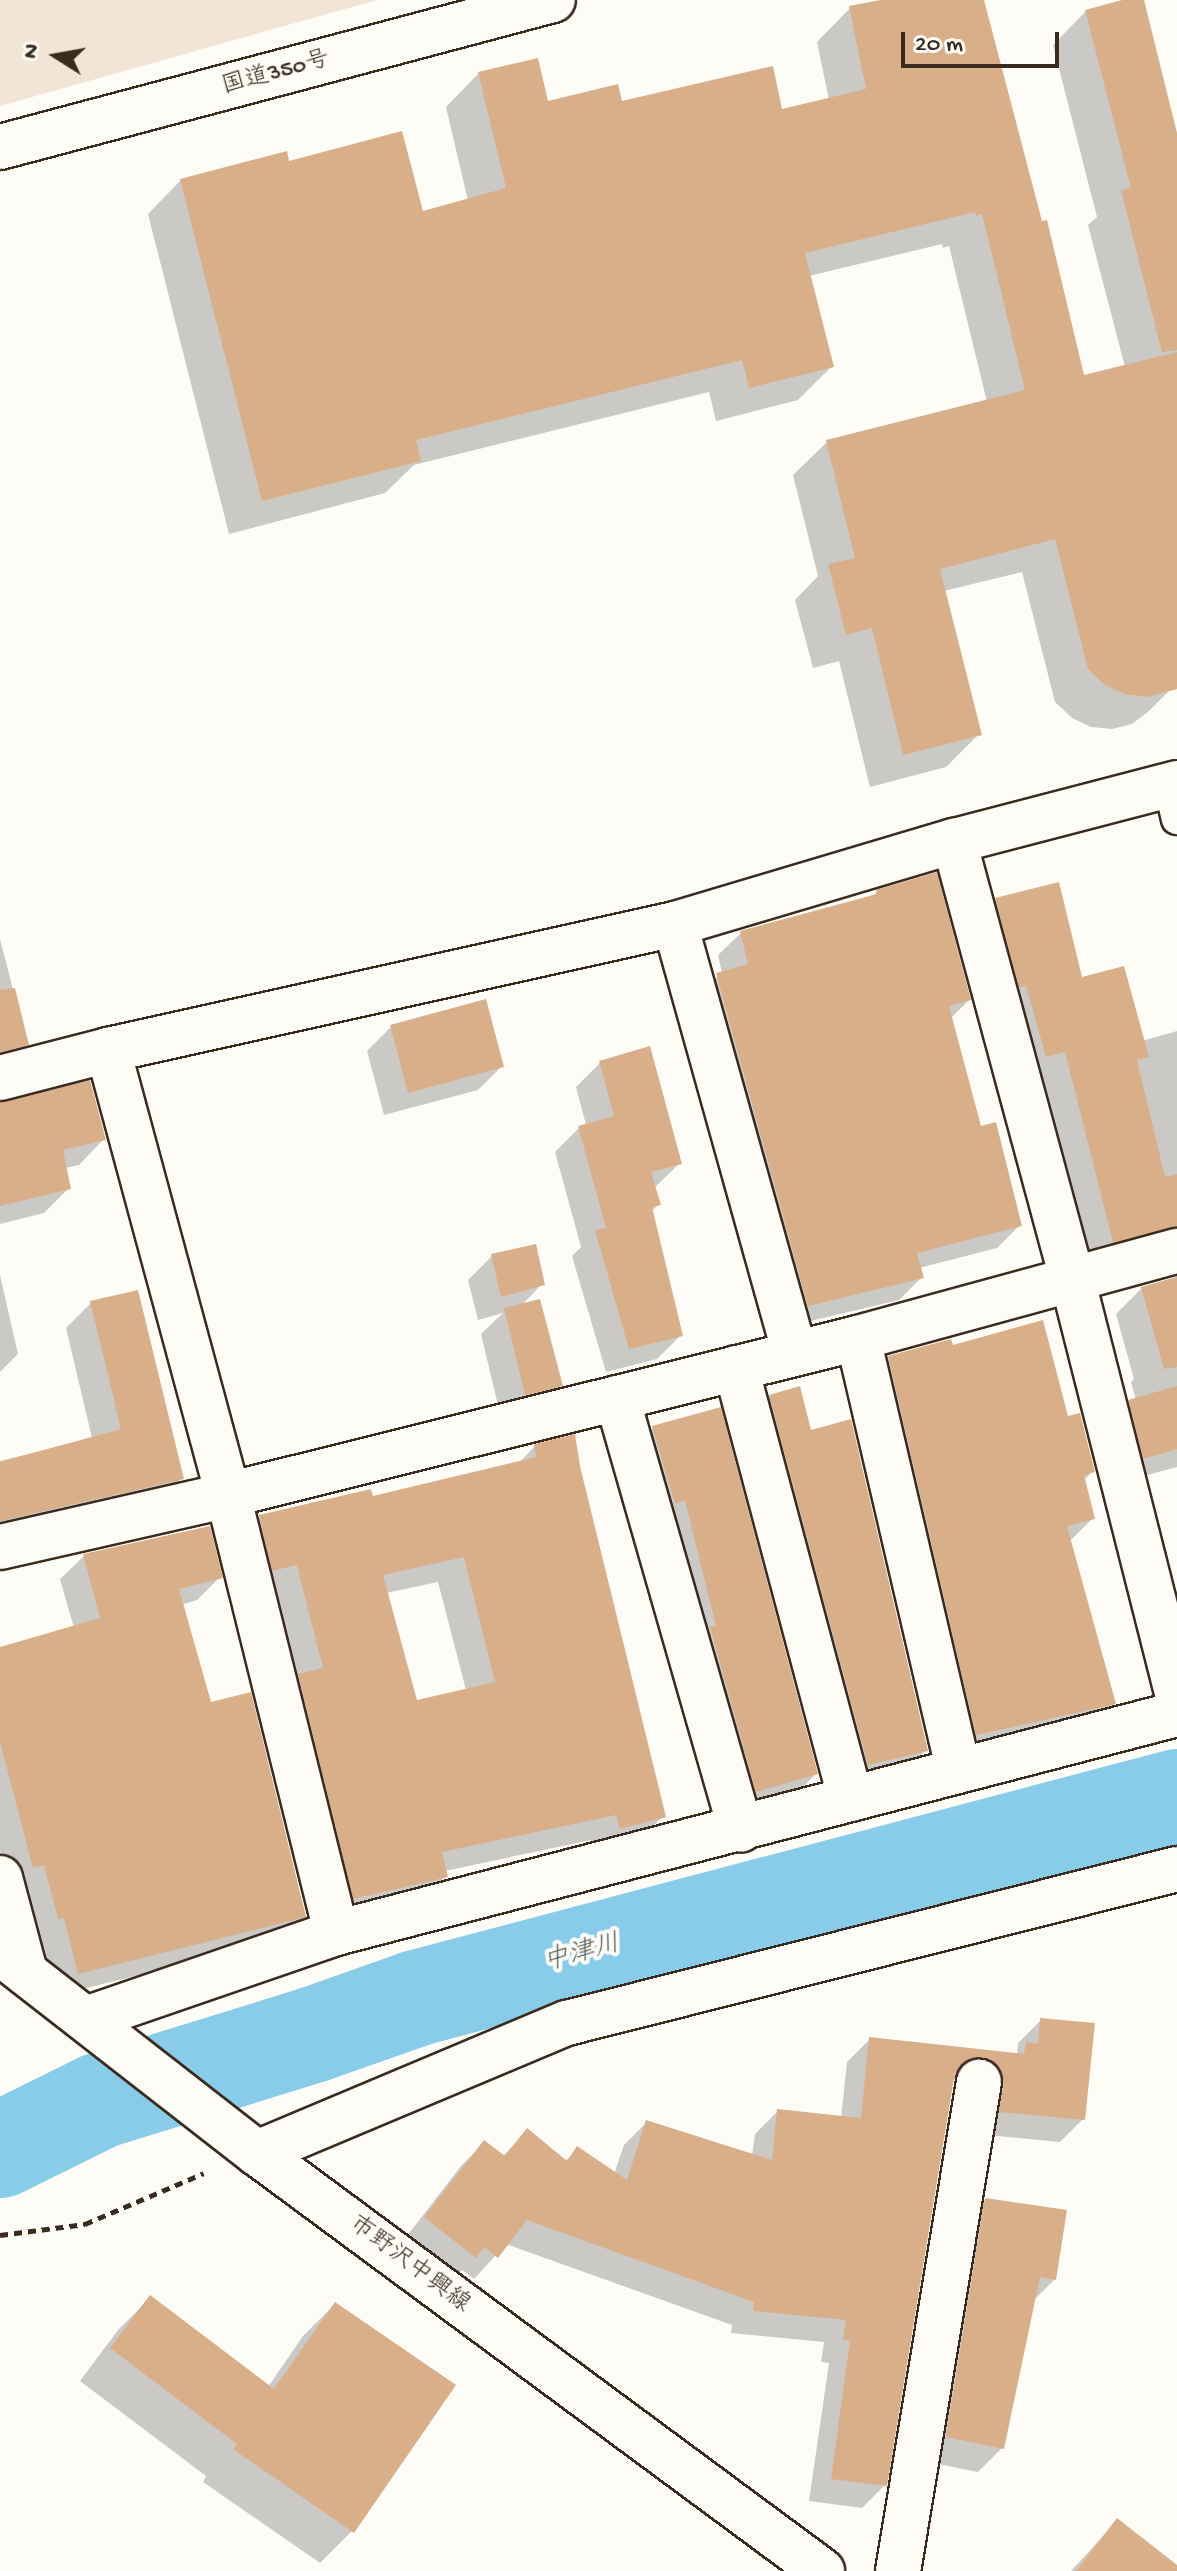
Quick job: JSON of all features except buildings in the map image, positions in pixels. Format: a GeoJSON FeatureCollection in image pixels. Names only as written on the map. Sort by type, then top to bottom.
{"type":"FeatureCollection","features":[{"type":"Feature","properties":{"kind":"main road","name":"国道350号"},"geometry":{"type":"LineString","coordinates":[[0,147],[553,0]]}},
{"type":"Feature","properties":{"kind":"main road"},"geometry":{"type":"LineString","coordinates":[[0,1078],[108,1050],[675,924],[954,841],[1174,796]]}},
{"type":"Feature","properties":{"kind":"main road"},"geometry":{"type":"LineString","coordinates":[[954,841],[1072,1278],[1177,1694]]}},
{"type":"Feature","properties":{"kind":"main road"},"geometry":{"type":"LineString","coordinates":[[675,924],[795,1353]]}},
{"type":"Feature","properties":{"kind":"main road"},"geometry":{"type":"LineString","coordinates":[[108,1050],[228,1495],[336,1933]]}},
{"type":"Feature","properties":{"kind":"main road"},"geometry":{"type":"LineString","coordinates":[[0,1547],[228,1495],[858,1338],[1177,1251]]}},
{"type":"Feature","properties":{"kind":"main road"},"geometry":{"type":"LineString","coordinates":[[858,1338],[958,1769]]}},
{"type":"Feature","properties":{"kind":"main road"},"geometry":{"type":"LineString","coordinates":[[736,1368],[851,1799]]}},
{"type":"Feature","properties":{"kind":"main road"},"geometry":{"type":"LineString","coordinates":[[617,1398],[741,1830]]}},
{"type":"Feature","properties":{"kind":"main road"},"geometry":{"type":"LineString","coordinates":[[86,2019],[336,1933],[1177,1714]]}},
{"type":"Feature","properties":{"kind":"main road"},"geometry":{"type":"LineString","coordinates":[[247,2145],[567,2023],[1177,1869]]}},
{"type":"Feature","properties":{"kind":"main road"},"geometry":{"type":"LineString","coordinates":[[0,1878],[12,1962]]}},
{"type":"Feature","properties":{"kind":"main road","name":"市野沢中興線"},"geometry":{"type":"LineString","coordinates":[[12,1962],[247,2145],[822,2571]]}},
{"type":"Feature","properties":{"kind":"main road"},"geometry":{"type":"LineString","coordinates":[[898,2571],[979,2082]]}},
{"type":"Feature","properties":{"kind":"path"},"geometry":{"type":"LineString","coordinates":[[0,2235],[85,2224],[247,2145]]}},
{"type":"Feature","properties":{"kind":"shaded area"},"geometry":{"type":"Polygon","coordinates":[[[0,0],[377,0],[0,106],[0,0]]]}},
{"type":"Feature","properties":{"kind":"waterway","name":"中津川"},"geometry":{"type":"LineString","coordinates":[[0,2150],[99,2101],[315,2034],[417,1998],[1177,1797]]}}]}
